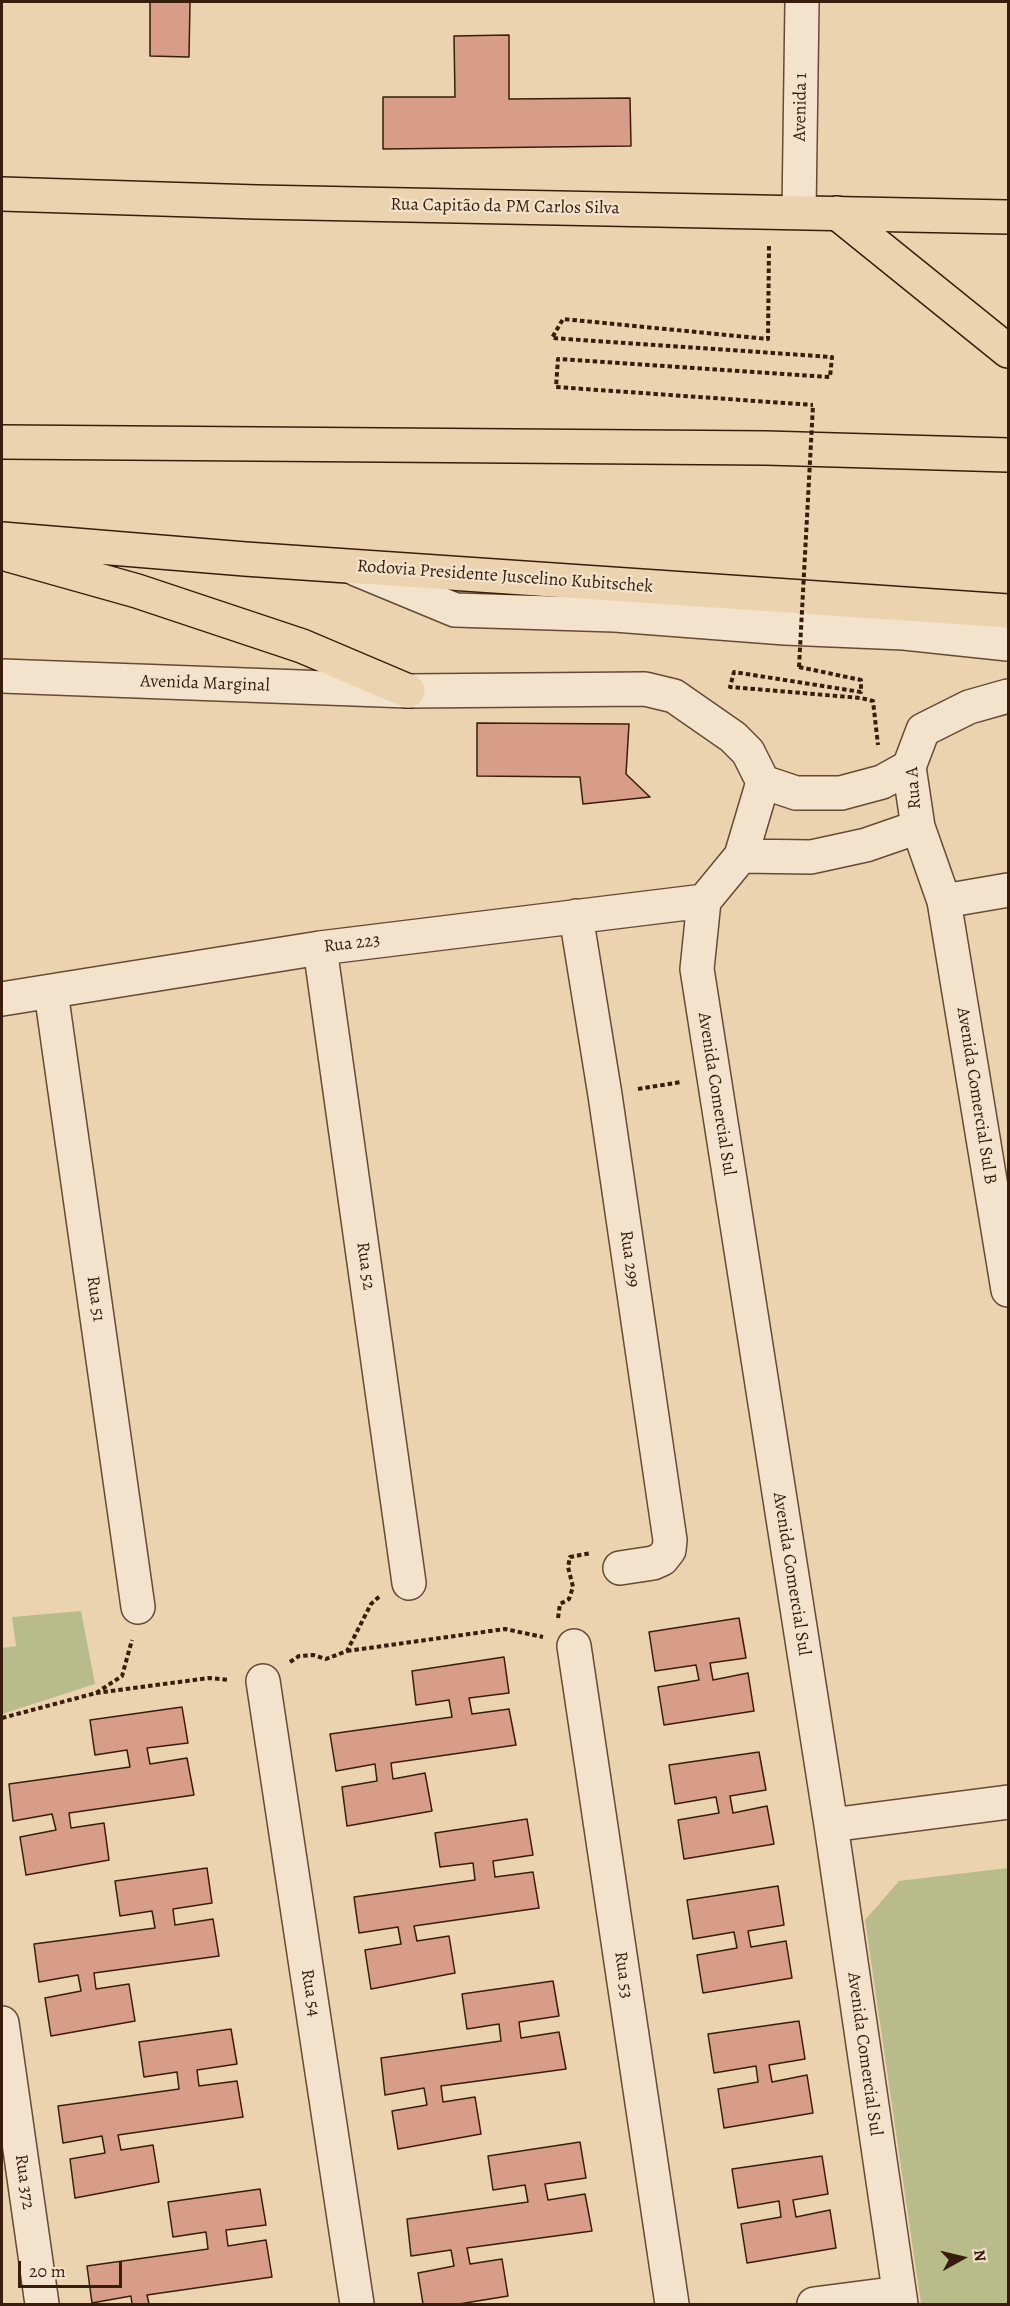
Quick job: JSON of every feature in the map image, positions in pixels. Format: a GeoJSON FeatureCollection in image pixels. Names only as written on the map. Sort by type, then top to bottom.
{"type":"FeatureCollection","features":[{"type":"Feature","properties":{"kind":"main road","name":"Rua Capitão da PM Carlos Silva"},"geometry":{"type":"LineString","coordinates":[[2,194],[269,202],[1008,217]]}},
{"type":"Feature","properties":{"kind":"main road"},"geometry":{"type":"LineString","coordinates":[[837,213],[1008,351]]}},
{"type":"Feature","properties":{"kind":"main road"},"geometry":{"type":"LineString","coordinates":[[2,442],[766,448],[1008,455]]}},
{"type":"Feature","properties":{"kind":"main road","name":"Rodovia Presidente Juscelino Kubitschek"},"geometry":{"type":"LineString","coordinates":[[2,539],[349,566],[1008,611]]}},
{"type":"Feature","properties":{"kind":"main road"},"geometry":{"type":"LineString","coordinates":[[2,553],[137,591],[280,639],[408,691]]}},
{"type":"Feature","properties":{"kind":"street","name":"Avenida 1"},"geometry":{"type":"LineString","coordinates":[[785,212],[802,2]]}},
{"type":"Feature","properties":{"kind":"street"},"geometry":{"type":"LineString","coordinates":[[349,566],[454,610],[615,615],[785,628],[904,633],[1008,644]]}},
{"type":"Feature","properties":{"kind":"street","name":"Avenida Marginal"},"geometry":{"type":"LineString","coordinates":[[2,676],[408,691],[645,689],[674,696],[733,737],[748,752],[762,782]]}},
{"type":"Feature","properties":{"kind":"street","name":"Rua A"},"geometry":{"type":"LineString","coordinates":[[944,901],[918,827],[896,774],[922,730],[969,707],[1008,696]]}},
{"type":"Feature","properties":{"kind":"street"},"geometry":{"type":"LineString","coordinates":[[704,901],[741,856],[762,782],[796,793],[841,793],[896,774]]}},
{"type":"Feature","properties":{"kind":"street"},"geometry":{"type":"LineString","coordinates":[[741,856],[811,857],[866,845],[918,827]]}},
{"type":"Feature","properties":{"kind":"street"},"geometry":{"type":"LineString","coordinates":[[944,901],[1008,890]]}},
{"type":"Feature","properties":{"kind":"street","name":"Rua 223"},"geometry":{"type":"LineString","coordinates":[[2,999],[320,948],[704,901]]}},
{"type":"Feature","properties":{"kind":"street","name":"Avenida Comercial Sul"},"geometry":{"type":"LineString","coordinates":[[704,901],[697,969],[831,1825],[900,2298]]}},
{"type":"Feature","properties":{"kind":"street","name":"Avenida Comercial Sul B"},"geometry":{"type":"LineString","coordinates":[[944,901],[1008,1279]]}},
{"type":"Feature","properties":{"kind":"street","name":"Rua 299"},"geometry":{"type":"LineString","coordinates":[[576,916],[605,1095],[670,1540],[669,1550],[662,1559],[652,1563],[620,1568]]}},
{"type":"Feature","properties":{"kind":"street","name":"Rua 52"},"geometry":{"type":"LineString","coordinates":[[320,948],[409,1583]]}},
{"type":"Feature","properties":{"kind":"street","name":"Rua 51"},"geometry":{"type":"LineString","coordinates":[[51,992],[138,1607]]}},
{"type":"Feature","properties":{"kind":"street","name":"Rua 53"},"geometry":{"type":"LineString","coordinates":[[566,1646],[672,2304]]}},
{"type":"Feature","properties":{"kind":"street","name":"Rua 54"},"geometry":{"type":"LineString","coordinates":[[263,1681],[357,2304]]}},
{"type":"Feature","properties":{"kind":"street"},"geometry":{"type":"LineString","coordinates":[[831,1825],[1008,1802]]}},
{"type":"Feature","properties":{"kind":"street","name":"Rua 372"},"geometry":{"type":"LineString","coordinates":[[2,2024],[42,2304]]}},
{"type":"Feature","properties":{"kind":"street"},"geometry":{"type":"LineString","coordinates":[[814,2304],[900,2298]]}},
{"type":"Feature","properties":{"kind":"path"},"geometry":{"type":"LineString","coordinates":[[785,212],[768,339],[563,319],[552,338],[832,357],[830,377],[558,359],[556,387],[813,405],[799,667],[861,680],[861,692],[734,672],[730,687],[873,701],[896,774]]}},
{"type":"Feature","properties":{"kind":"path"},"geometry":{"type":"LineString","coordinates":[[605,1095],[713,1078]]}},
{"type":"Feature","properties":{"kind":"path"},"geometry":{"type":"LineString","coordinates":[[566,1646],[557,1625],[560,1604],[569,1599],[573,1587],[568,1567],[570,1557],[590,1553],[601,1555],[620,1568]]}},
{"type":"Feature","properties":{"kind":"path"},"geometry":{"type":"LineString","coordinates":[[347,1651],[371,1604],[387,1590],[409,1583]]}},
{"type":"Feature","properties":{"kind":"path"},"geometry":{"type":"LineString","coordinates":[[96,1693],[122,1676],[130,1654],[138,1607]]}},
{"type":"Feature","properties":{"kind":"path"},"geometry":{"type":"LineString","coordinates":[[2,1718],[96,1693],[208,1678],[263,1681],[299,1656],[326,1659],[347,1651],[505,1629],[538,1634],[566,1646]]}},
{"type":"Feature","properties":{"kind":"green space"},"geometry":{"type":"Polygon","coordinates":[[[81,1611],[95,1684],[2,1714],[2,1648],[16,1646],[12,1617],[81,1611]]]}},
{"type":"Feature","properties":{"kind":"green space"},"geometry":{"type":"Polygon","coordinates":[[[1008,1868],[1008,2304],[921,2304],[865,1920],[899,1881],[1008,1868]]]}},
{"type":"Feature","properties":{"kind":"building"},"geometry":{"type":"Polygon","coordinates":[[[150,2],[190,2],[189,57],[150,56],[150,2]]]}},
{"type":"Feature","properties":{"kind":"building"},"geometry":{"type":"Polygon","coordinates":[[[509,35],[509,99],[630,98],[631,146],[383,149],[383,97],[455,97],[454,36],[509,35]]]}},
{"type":"Feature","properties":{"kind":"building"},"geometry":{"type":"Polygon","coordinates":[[[477,723],[629,724],[626,774],[650,797],[583,804],[580,777],[477,776],[477,723]]]}},
{"type":"Feature","properties":{"kind":"building"},"geometry":{"type":"Polygon","coordinates":[[[739,1618],[746,1658],[710,1663],[713,1680],[748,1673],[754,1711],[664,1725],[658,1687],[699,1680],[696,1665],[655,1671],[649,1632],[739,1618]]]}},
{"type":"Feature","properties":{"kind":"building"},"geometry":{"type":"Polygon","coordinates":[[[504,1657],[509,1693],[469,1698],[472,1714],[509,1709],[516,1745],[391,1763],[393,1779],[425,1773],[432,1811],[347,1826],[342,1787],[377,1781],[375,1764],[336,1771],[330,1734],[452,1717],[449,1700],[416,1705],[412,1671],[504,1657]]]}},
{"type":"Feature","properties":{"kind":"building"},"geometry":{"type":"Polygon","coordinates":[[[182,1707],[188,1743],[147,1748],[150,1764],[187,1758],[194,1795],[69,1813],[71,1828],[104,1823],[109,1860],[26,1875],[20,1837],[56,1830],[52,1814],[13,1821],[9,1784],[130,1767],[127,1750],[95,1755],[90,1720],[182,1707]]]}},
{"type":"Feature","properties":{"kind":"building"},"geometry":{"type":"Polygon","coordinates":[[[759,1752],[766,1790],[730,1796],[733,1813],[767,1806],[774,1844],[684,1859],[678,1820],[719,1813],[716,1797],[675,1804],[669,1765],[759,1752]]]}},
{"type":"Feature","properties":{"kind":"building"},"geometry":{"type":"Polygon","coordinates":[[[527,1819],[533,1855],[493,1861],[495,1877],[533,1872],[539,1908],[414,1926],[417,1941],[449,1936],[455,1973],[371,1989],[365,1950],[401,1944],[398,1927],[359,1933],[354,1897],[475,1880],[473,1863],[440,1867],[435,1833],[527,1819]]]}},
{"type":"Feature","properties":{"kind":"building"},"geometry":{"type":"Polygon","coordinates":[[[207,1868],[212,1903],[173,1909],[175,1925],[213,1919],[219,1956],[94,1973],[96,1989],[129,1984],[135,2021],[51,2036],[45,1998],[81,1991],[78,1975],[39,1982],[34,1944],[155,1928],[152,1911],[120,1916],[115,1881],[207,1868]]]}},
{"type":"Feature","properties":{"kind":"building"},"geometry":{"type":"Polygon","coordinates":[[[778,1886],[784,1925],[748,1931],[751,1947],[786,1941],[792,1978],[703,1993],[697,1955],[737,1948],[734,1932],[693,1939],[687,1900],[778,1886]]]}},
{"type":"Feature","properties":{"kind":"building"},"geometry":{"type":"Polygon","coordinates":[[[553,1981],[559,2016],[519,2022],[521,2038],[559,2032],[566,2069],[441,2086],[443,2102],[475,2097],[481,2134],[398,2149],[392,2111],[427,2105],[424,2088],[385,2095],[381,2058],[501,2041],[499,2024],[467,2029],[462,1994],[553,1981]]]}},
{"type":"Feature","properties":{"kind":"building"},"geometry":{"type":"Polygon","coordinates":[[[799,2021],[805,2059],[769,2065],[772,2082],[807,2075],[813,2113],[724,2128],[718,2089],[758,2082],[756,2066],[714,2073],[708,2034],[799,2021]]]}},
{"type":"Feature","properties":{"kind":"building"},"geometry":{"type":"Polygon","coordinates":[[[231,2029],[237,2064],[197,2070],[199,2086],[237,2081],[243,2117],[118,2135],[121,2150],[153,2145],[159,2182],[75,2198],[70,2159],[105,2153],[102,2136],[63,2143],[58,2106],[179,2089],[177,2072],[144,2077],[139,2042],[231,2029]]]}},
{"type":"Feature","properties":{"kind":"building"},"geometry":{"type":"Polygon","coordinates":[[[580,2142],[586,2178],[545,2184],[548,2200],[585,2194],[592,2231],[467,2248],[470,2264],[502,2259],[508,2296],[459,2304],[423,2304],[418,2273],[454,2266],[451,2250],[411,2256],[407,2219],[528,2202],[525,2185],[493,2190],[488,2156],[580,2142]]]}},
{"type":"Feature","properties":{"kind":"building"},"geometry":{"type":"Polygon","coordinates":[[[822,2156],[828,2194],[793,2200],[796,2217],[830,2210],[836,2248],[747,2263],[741,2224],[781,2217],[779,2201],[738,2208],[732,2169],[822,2156]]]}},
{"type":"Feature","properties":{"kind":"building"},"geometry":{"type":"Polygon","coordinates":[[[260,2189],[266,2225],[226,2230],[228,2246],[266,2240],[272,2277],[147,2295],[149,2304],[132,2304],[131,2296],[92,2303],[87,2266],[208,2249],[206,2232],[173,2237],[168,2202],[260,2189]]]}}]}
